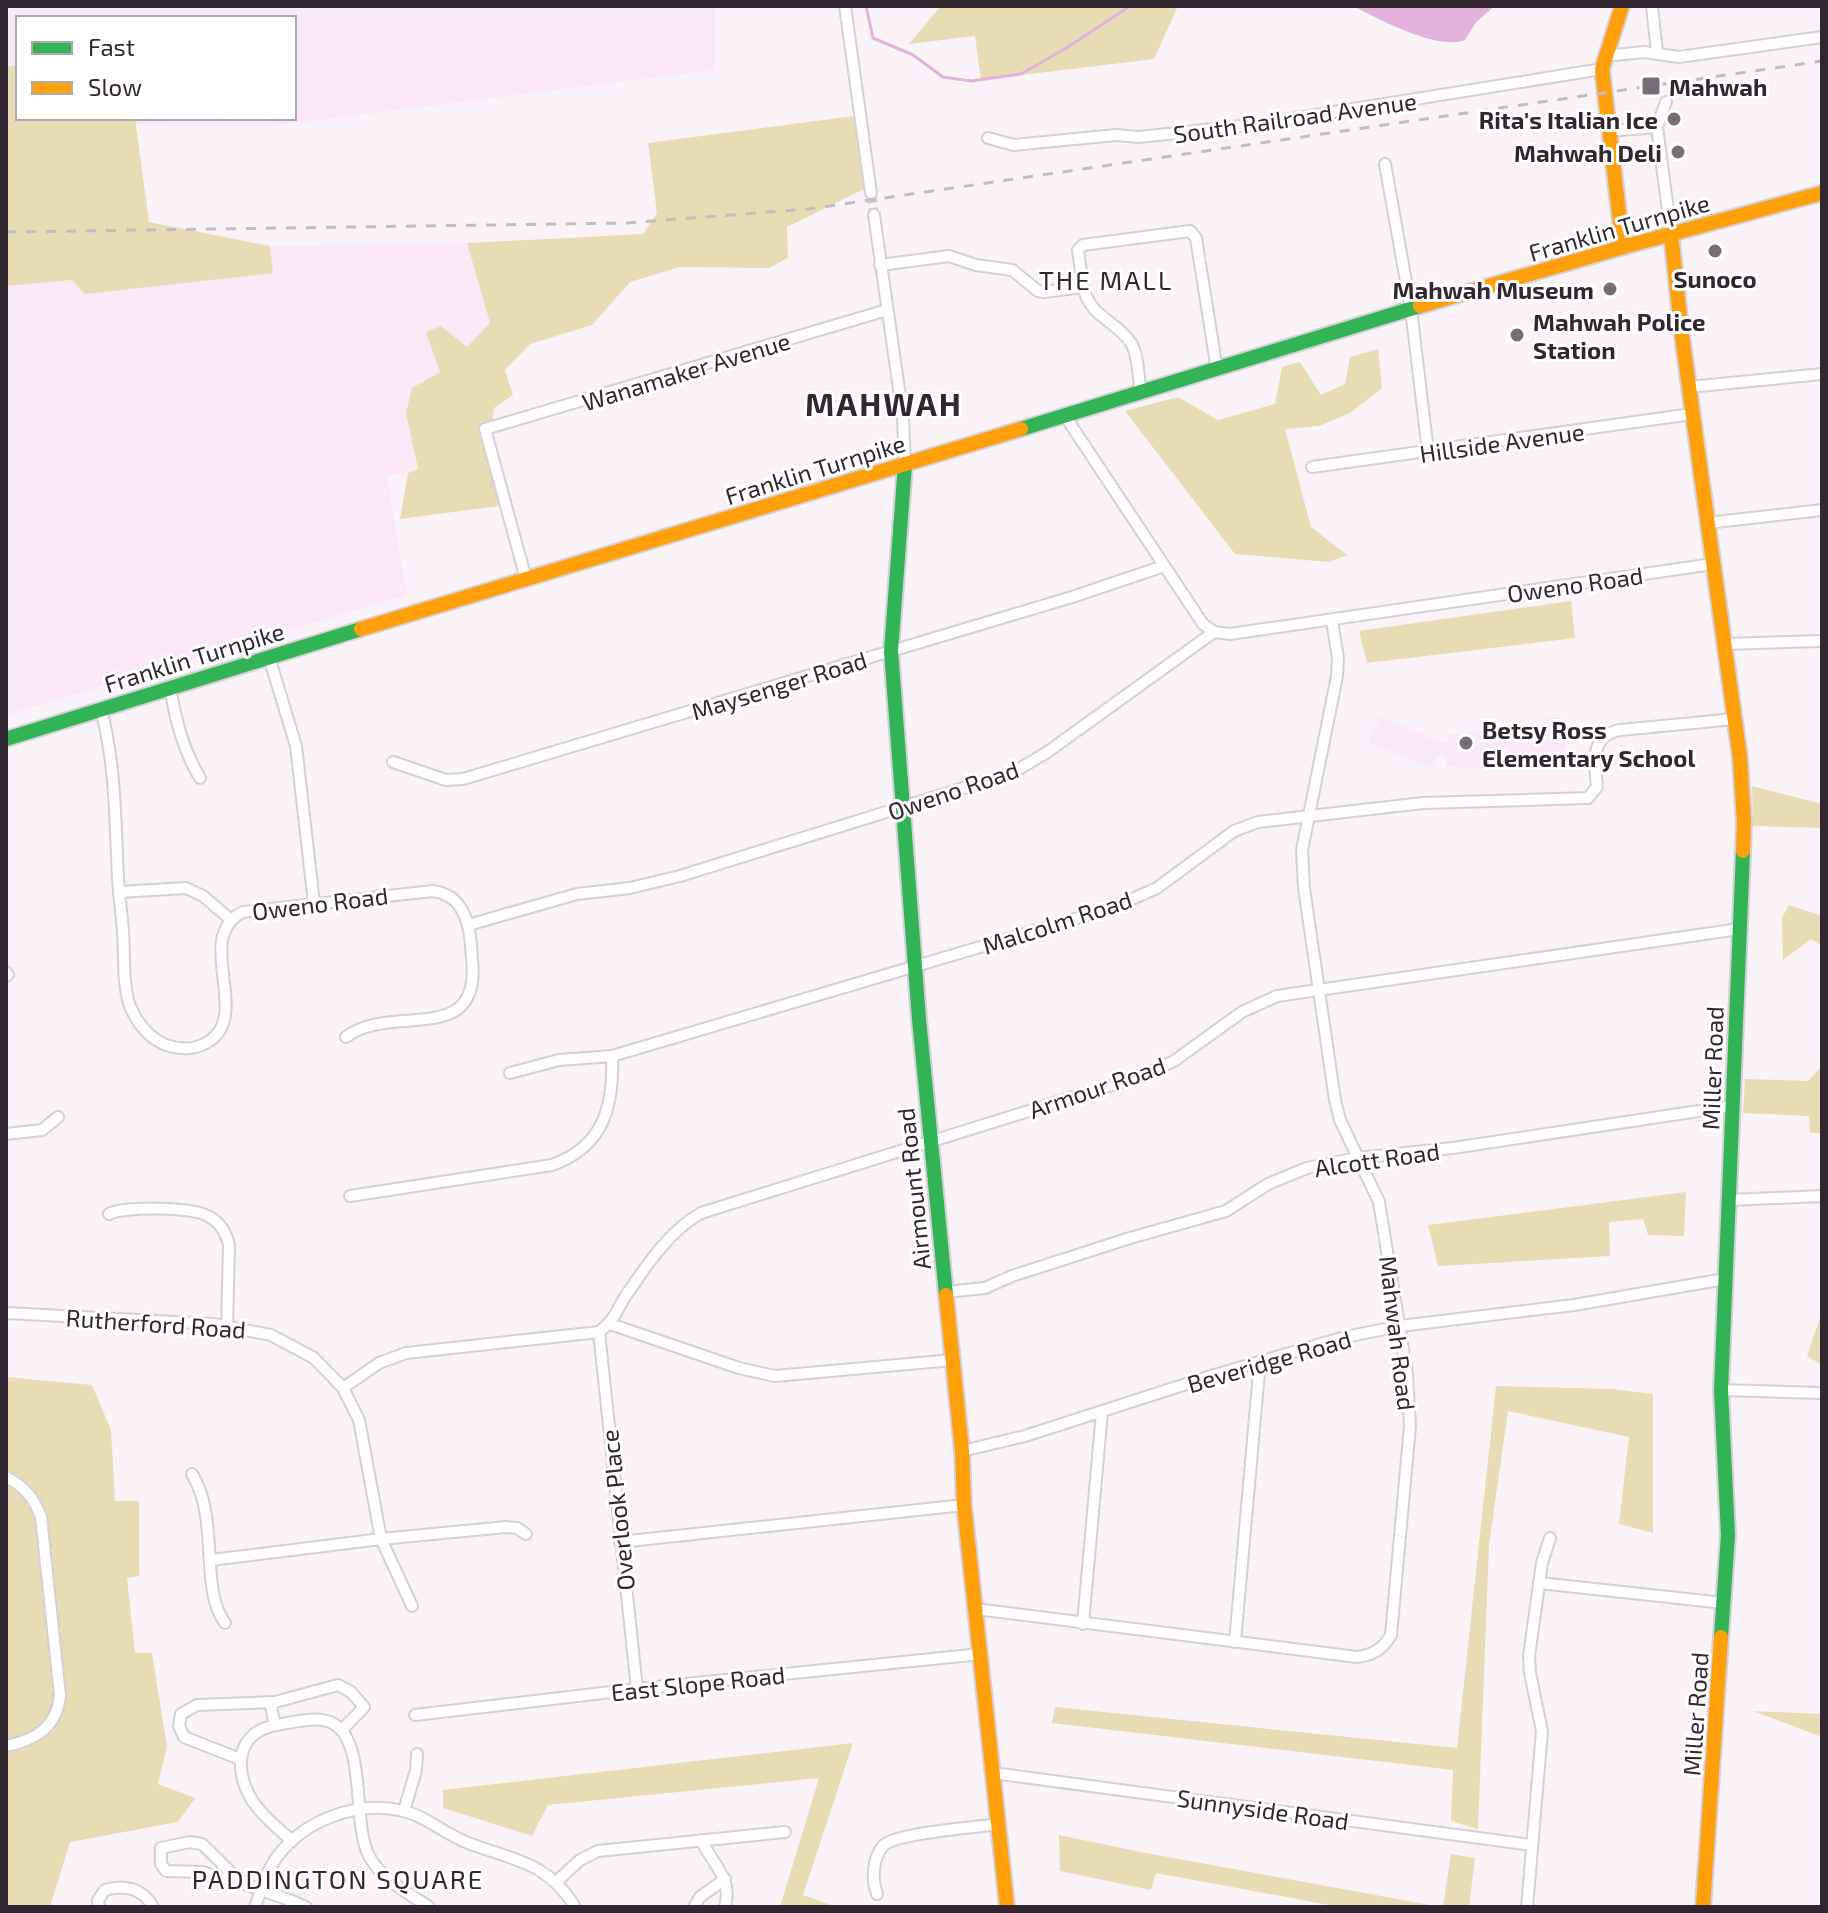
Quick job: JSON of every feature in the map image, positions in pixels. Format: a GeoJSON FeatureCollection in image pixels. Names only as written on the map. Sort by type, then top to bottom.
{"type":"FeatureCollection","features":[{"type":"Feature","properties":{"kind":"street"},"geometry":{"type":"LineString","coordinates":[[845,6],[871,193]]}},
{"type":"Feature","properties":{"kind":"street"},"geometry":{"type":"LineString","coordinates":[[1622,6],[1604,63],[1623,247]]}},
{"type":"Feature","properties":{"kind":"street"},"geometry":{"type":"LineString","coordinates":[[1652,6],[1657,52]]}},
{"type":"Feature","properties":{"kind":"street","name":"South Railroad Avenue"},"geometry":{"type":"LineString","coordinates":[[988,138],[1014,145],[1116,135],[1139,137],[1260,124],[1448,96],[1657,52],[1679,57],[1822,37]]}},
{"type":"Feature","properties":{"kind":"street"},"geometry":{"type":"LineString","coordinates":[[1666,102],[1657,127],[1671,234]]}},
{"type":"Feature","properties":{"kind":"street"},"geometry":{"type":"LineString","coordinates":[[1609,131],[1657,127]]}},
{"type":"Feature","properties":{"kind":"street"},"geometry":{"type":"LineString","coordinates":[[1385,164],[1411,309],[1428,452]]}},
{"type":"Feature","properties":{"kind":"street","name":"Franklin Turnpike"},"geometry":{"type":"LineString","coordinates":[[6,739],[1411,309],[1822,193]]}},
{"type":"Feature","properties":{"kind":"street"},"geometry":{"type":"LineString","coordinates":[[874,215],[903,417],[905,464]]}},
{"type":"Feature","properties":{"kind":"street"},"geometry":{"type":"LineString","coordinates":[[1141,393],[1133,347],[1087,302],[1078,250],[1083,245],[1190,231],[1196,238],[1217,370]]}},
{"type":"Feature","properties":{"kind":"street","name":"Miller Road"},"geometry":{"type":"LineString","coordinates":[[1671,234],[1692,414],[1740,758],[1744,822],[1721,1390],[1729,1509],[1703,1907]]}},
{"type":"Feature","properties":{"kind":"street"},"geometry":{"type":"LineString","coordinates":[[880,265],[949,256],[976,265],[1012,270],[1038,291],[1083,287]]}},
{"type":"Feature","properties":{"kind":"street","name":"Wanamaker Avenue"},"geometry":{"type":"LineString","coordinates":[[526,579],[485,429],[887,310]]}},
{"type":"Feature","properties":{"kind":"street"},"geometry":{"type":"LineString","coordinates":[[1689,387],[1822,374]]}},
{"type":"Feature","properties":{"kind":"street","name":"Hillside Avenue"},"geometry":{"type":"LineString","coordinates":[[1312,467],[1692,414]]}},
{"type":"Feature","properties":{"kind":"street"},"geometry":{"type":"LineString","coordinates":[[1065,416],[1203,624],[1214,632]]}},
{"type":"Feature","properties":{"kind":"street","name":"Airmount Road"},"geometry":{"type":"LineString","coordinates":[[905,464],[891,651],[915,965],[962,1451],[964,1505],[1007,1907]]}},
{"type":"Feature","properties":{"kind":"street"},"geometry":{"type":"LineString","coordinates":[[1707,523],[1822,510]]}},
{"type":"Feature","properties":{"kind":"street","name":"Oweno Road"},"geometry":{"type":"LineString","coordinates":[[231,920],[250,910],[433,891],[457,901],[468,925],[577,894],[630,888],[680,876],[1012,773],[1029,765],[1214,632],[1230,634],[1332,621],[1713,564]]}},
{"type":"Feature","properties":{"kind":"street","name":"Maysenger Road"},"geometry":{"type":"LineString","coordinates":[[393,762],[446,780],[463,779],[1127,580],[1164,566]]}},
{"type":"Feature","properties":{"kind":"street","name":"Mahwah Road"},"geometry":{"type":"LineString","coordinates":[[976,1609],[1357,1657],[1381,1648],[1391,1635],[1410,1426],[1407,1374],[1379,1202],[1340,1120],[1302,868],[1307,815],[1337,676],[1338,658],[1332,621]]}},
{"type":"Feature","properties":{"kind":"street"},"geometry":{"type":"LineString","coordinates":[[1724,644],[1822,641]]}},
{"type":"Feature","properties":{"kind":"street"},"geometry":{"type":"LineString","coordinates":[[269,657],[296,746],[314,903]]}},
{"type":"Feature","properties":{"kind":"street"},"geometry":{"type":"LineString","coordinates":[[170,688],[177,726],[188,759],[200,778]]}},
{"type":"Feature","properties":{"kind":"street"},"geometry":{"type":"LineString","coordinates":[[101,709],[114,765],[119,892],[129,1003],[149,1035],[167,1045],[197,1047],[206,1043],[223,1024],[226,1006],[223,935],[231,920],[203,896],[186,888],[119,892]]}},
{"type":"Feature","properties":{"kind":"street","name":"Malcolm Road"},"geometry":{"type":"LineString","coordinates":[[510,1073],[559,1060],[612,1056],[1133,900],[1180,873],[1245,825],[1307,815],[1452,801],[1588,798],[1593,796],[1597,787],[1594,755],[1604,735],[1620,730],[1735,719]]}},
{"type":"Feature","properties":{"kind":"street"},"geometry":{"type":"LineString","coordinates":[[346,1037],[372,1024],[440,1017],[463,1005],[473,988],[474,978],[468,925]]}},
{"type":"Feature","properties":{"kind":"street","name":"Armour Road"},"geometry":{"type":"LineString","coordinates":[[599,1332],[610,1324],[624,1299],[671,1236],[690,1219],[715,1208],[1141,1076],[1174,1061],[1242,1012],[1263,1001],[1320,989],[1739,929]]}},
{"type":"Feature","properties":{"kind":"street"},"geometry":{"type":"LineString","coordinates":[[350,1196],[563,1161],[584,1148],[601,1126],[611,1090],[612,1056]]}},
{"type":"Feature","properties":{"kind":"street","name":"Alcott Road"},"geometry":{"type":"LineString","coordinates":[[946,1292],[996,1285],[1012,1276],[1130,1238],[1214,1215],[1234,1207],[1287,1175],[1357,1158],[1453,1148],[1732,1106]]}},
{"type":"Feature","properties":{"kind":"street"},"geometry":{"type":"LineString","coordinates":[[6,1134],[42,1130],[58,1117]]}},
{"type":"Feature","properties":{"kind":"street"},"geometry":{"type":"LineString","coordinates":[[1729,1200],[1822,1196]]}},
{"type":"Feature","properties":{"kind":"street"},"geometry":{"type":"LineString","coordinates":[[109,1214],[123,1209],[193,1212],[210,1216],[218,1222],[229,1245],[227,1327]]}},
{"type":"Feature","properties":{"kind":"street","name":"Beveridge Road"},"geometry":{"type":"LineString","coordinates":[[962,1451],[1025,1436],[1345,1337],[1400,1326],[1574,1305],[1725,1279]]}},
{"type":"Feature","properties":{"kind":"street","name":"Rutherford Road"},"geometry":{"type":"LineString","coordinates":[[6,1313],[255,1330],[287,1341],[314,1358],[343,1388],[352,1404],[363,1433],[381,1539],[412,1606]]}},
{"type":"Feature","properties":{"kind":"street"},"geometry":{"type":"LineString","coordinates":[[610,1324],[739,1368],[775,1376],[953,1360]]}},
{"type":"Feature","properties":{"kind":"street"},"geometry":{"type":"LineString","coordinates":[[343,1388],[379,1363],[406,1353],[599,1332]]}},
{"type":"Feature","properties":{"kind":"street","name":"Overlook Place"},"geometry":{"type":"LineString","coordinates":[[599,1332],[637,1689]]}},
{"type":"Feature","properties":{"kind":"street"},"geometry":{"type":"LineString","coordinates":[[1235,1642],[1260,1361]]}},
{"type":"Feature","properties":{"kind":"street"},"geometry":{"type":"LineString","coordinates":[[1721,1390],[1822,1393]]}},
{"type":"Feature","properties":{"kind":"street"},"geometry":{"type":"LineString","coordinates":[[1083,1624],[1102,1412]]}},
{"type":"Feature","properties":{"kind":"street"},"geometry":{"type":"LineString","coordinates":[[192,1474],[207,1509],[216,1608],[225,1623]]}},
{"type":"Feature","properties":{"kind":"street"},"geometry":{"type":"LineString","coordinates":[[6,1477],[25,1489],[41,1517],[60,1695],[56,1715],[44,1731],[21,1743],[6,1746]]}},
{"type":"Feature","properties":{"kind":"street"},"geometry":{"type":"LineString","coordinates":[[620,1542],[964,1505]]}},
{"type":"Feature","properties":{"kind":"street"},"geometry":{"type":"LineString","coordinates":[[211,1560],[506,1527],[517,1528],[526,1534]]}},
{"type":"Feature","properties":{"kind":"street"},"geometry":{"type":"LineString","coordinates":[[1527,1907],[1542,1731],[1529,1656],[1545,1549],[1550,1538]]}},
{"type":"Feature","properties":{"kind":"street"},"geometry":{"type":"LineString","coordinates":[[1539,1583],[1724,1603]]}},
{"type":"Feature","properties":{"kind":"street","name":"East Slope Road"},"geometry":{"type":"LineString","coordinates":[[415,1715],[981,1654]]}},
{"type":"Feature","properties":{"kind":"street"},"geometry":{"type":"LineString","coordinates":[[240,1759],[184,1737],[179,1726],[181,1714],[197,1705],[270,1702],[331,1685],[344,1687],[364,1707],[342,1730]]}},
{"type":"Feature","properties":{"kind":"street"},"geometry":{"type":"LineString","coordinates":[[270,1702],[275,1725]]}},
{"type":"Feature","properties":{"kind":"street"},"geometry":{"type":"LineString","coordinates":[[292,1841],[250,1797],[240,1759],[250,1738],[263,1729],[313,1719],[326,1721],[342,1730],[354,1762],[363,1841],[376,1867],[385,1878],[429,1907]]}},
{"type":"Feature","properties":{"kind":"street"},"geometry":{"type":"LineString","coordinates":[[404,1811],[416,1770],[417,1754]]}},
{"type":"Feature","properties":{"kind":"street","name":"Sunnyside Road"},"geometry":{"type":"LineString","coordinates":[[993,1773],[1532,1845]]}},
{"type":"Feature","properties":{"kind":"street"},"geometry":{"type":"LineString","coordinates":[[255,1907],[277,1857],[292,1841],[323,1819],[360,1810],[404,1811],[467,1843],[518,1859],[556,1882],[575,1907]]}},
{"type":"Feature","properties":{"kind":"street"},"geometry":{"type":"LineString","coordinates":[[877,1894],[873,1885],[874,1870],[883,1847],[898,1838],[999,1824]]}},
{"type":"Feature","properties":{"kind":"street"},"geometry":{"type":"LineString","coordinates":[[556,1882],[580,1860],[598,1851],[785,1832]]}},
{"type":"Feature","properties":{"kind":"street"},"geometry":{"type":"LineString","coordinates":[[701,1840],[725,1879],[728,1896],[725,1907]]}},
{"type":"Feature","properties":{"kind":"street"},"geometry":{"type":"LineString","coordinates":[[242,1883],[206,1847],[196,1842],[165,1845],[159,1852],[166,1871],[202,1872],[306,1907]]}},
{"type":"Feature","properties":{"kind":"street"},"geometry":{"type":"LineString","coordinates":[[694,1907],[700,1897],[725,1879]]}},
{"type":"Feature","properties":{"kind":"street"},"geometry":{"type":"LineString","coordinates":[[99,1907],[98,1900],[105,1890],[129,1888],[143,1894],[153,1907]]}},
{"type":"Feature","properties":{"kind":"shaded area"},"geometry":{"type":"Polygon","coordinates":[[[6,6],[715,6],[715,70],[262,127],[136,125],[135,120],[296,120],[296,16],[16,16],[16,65],[6,67],[6,6]]]}},
{"type":"Feature","properties":{"kind":"shaded area"},"geometry":{"type":"Polygon","coordinates":[[[1178,6],[1154,59],[981,80],[975,36],[909,44],[939,8],[1178,6]]]}},
{"type":"Feature","properties":{"kind":"shaded area"},"geometry":{"type":"Polygon","coordinates":[[[1353,6],[1495,6],[1476,22],[1465,40],[1453,42],[1424,38],[1353,6]]]}},
{"type":"Feature","properties":{"kind":"shaded area"},"geometry":{"type":"Polygon","coordinates":[[[16,65],[16,120],[135,120],[149,222],[270,246],[273,273],[85,294],[72,280],[6,286],[6,67],[16,65]]]}},
{"type":"Feature","properties":{"kind":"shaded area"},"geometry":{"type":"Polygon","coordinates":[[[854,116],[864,189],[787,227],[788,258],[769,268],[680,267],[630,282],[592,325],[530,344],[505,370],[513,395],[494,408],[490,438],[507,505],[400,519],[408,473],[418,469],[406,413],[412,388],[440,372],[426,332],[441,326],[467,347],[490,323],[467,243],[643,234],[657,213],[648,143],[854,116]]]}},
{"type":"Feature","properties":{"kind":"shaded area"},"geometry":{"type":"Polygon","coordinates":[[[467,243],[490,324],[467,347],[441,327],[440,372],[412,388],[406,413],[418,470],[387,476],[407,595],[6,715],[6,286],[72,280],[272,273],[270,246],[467,243]]]}},
{"type":"Feature","properties":{"kind":"shaded area"},"geometry":{"type":"Polygon","coordinates":[[[1378,349],[1382,388],[1350,413],[1319,426],[1285,429],[1311,527],[1347,555],[1329,562],[1235,554],[1125,411],[1178,397],[1218,420],[1275,404],[1282,367],[1300,362],[1321,395],[1345,384],[1350,357],[1378,349]]]}},
{"type":"Feature","properties":{"kind":"shaded area"},"geometry":{"type":"Polygon","coordinates":[[[1571,601],[1575,638],[1367,663],[1359,631],[1571,601]]]}},
{"type":"Feature","properties":{"kind":"shaded area","name":"Betsy Ross Elementary School"},"geometry":{"type":"Polygon","coordinates":[[[1380,717],[1440,742],[1448,742],[1447,735],[1485,730],[1485,723],[1496,721],[1500,739],[1506,738],[1505,727],[1515,725],[1517,729],[1547,725],[1546,718],[1560,717],[1565,751],[1510,759],[1507,746],[1495,748],[1496,757],[1491,760],[1492,765],[1480,769],[1447,766],[1446,756],[1437,756],[1431,768],[1368,743],[1380,717]]]}},
{"type":"Feature","properties":{"kind":"shaded area"},"geometry":{"type":"Polygon","coordinates":[[[1752,786],[1822,804],[1822,828],[1753,826],[1752,786]]]}},
{"type":"Feature","properties":{"kind":"shaded area"},"geometry":{"type":"Polygon","coordinates":[[[1789,905],[1822,916],[1822,946],[1811,939],[1783,960],[1782,918],[1789,905]]]}},
{"type":"Feature","properties":{"kind":"shaded area"},"geometry":{"type":"Polygon","coordinates":[[[1822,1066],[1822,1133],[1810,1133],[1809,1116],[1743,1113],[1745,1079],[1808,1081],[1822,1066]]]}},
{"type":"Feature","properties":{"kind":"shaded area"},"geometry":{"type":"Polygon","coordinates":[[[1686,1192],[1684,1236],[1648,1235],[1643,1219],[1609,1222],[1610,1256],[1438,1266],[1428,1225],[1686,1192]]]}},
{"type":"Feature","properties":{"kind":"shaded area"},"geometry":{"type":"Polygon","coordinates":[[[1820,1259],[1822,1365],[1807,1356],[1821,1315],[1820,1259]]]}},
{"type":"Feature","properties":{"kind":"shaded area"},"geometry":{"type":"Polygon","coordinates":[[[6,1377],[92,1385],[111,1430],[115,1501],[139,1501],[139,1576],[127,1578],[135,1653],[152,1653],[167,1747],[158,1784],[195,1798],[178,1822],[70,1842],[50,1907],[6,1907],[6,1377]]]}},
{"type":"Feature","properties":{"kind":"shaded area"},"geometry":{"type":"Polygon","coordinates":[[[1496,1386],[1612,1389],[1653,1394],[1653,1533],[1619,1524],[1629,1437],[1508,1411],[1489,1545],[1478,1829],[1451,1821],[1453,1770],[1052,1723],[1055,1707],[1457,1748],[1496,1386]]]}},
{"type":"Feature","properties":{"kind":"shaded area"},"geometry":{"type":"Polygon","coordinates":[[[1753,1711],[1822,1714],[1822,1737],[1753,1711]]]}},
{"type":"Feature","properties":{"kind":"shaded area"},"geometry":{"type":"Polygon","coordinates":[[[853,1743],[803,1895],[837,1907],[780,1907],[819,1778],[548,1805],[532,1836],[443,1808],[443,1790],[853,1743]]]}},
{"type":"Feature","properties":{"kind":"shaded area"},"geometry":{"type":"Polygon","coordinates":[[[1059,1835],[1441,1907],[1340,1907],[1156,1873],[1151,1890],[1060,1871],[1059,1835]]]}},
{"type":"Feature","properties":{"kind":"shaded area"},"geometry":{"type":"Polygon","coordinates":[[[1451,1854],[1475,1858],[1469,1907],[1443,1907],[1451,1854]]]}},
{"type":"Feature","properties":{"kind":"waterway"},"geometry":{"type":"LineString","coordinates":[[866,6],[873,38],[913,55],[943,77],[971,81],[1021,74],[1130,6]]}},
{"type":"Feature","properties":{"kind":"tunnel"},"geometry":{"type":"LineString","coordinates":[[871,193],[874,215]]}},
{"type":"Feature","properties":{"kind":"railway"},"geometry":{"type":"LineString","coordinates":[[6,232],[627,223],[809,209],[1822,61]]}},
{"type":"Feature","properties":{"kind":"traffic: fast"},"geometry":{"type":"LineString","coordinates":[[1021,429],[1420,306]]}},
{"type":"Feature","properties":{"kind":"traffic: fast"},"geometry":{"type":"LineString","coordinates":[[905,464],[891,651],[919,1019],[946,1295]]}},
{"type":"Feature","properties":{"kind":"traffic: fast"},"geometry":{"type":"LineString","coordinates":[[6,739],[361,629]]}},
{"type":"Feature","properties":{"kind":"traffic: fast"},"geometry":{"type":"LineString","coordinates":[[1721,1637],[1728,1535],[1721,1390],[1743,851]]}},
{"type":"Feature","properties":{"kind":"traffic: slow"},"geometry":{"type":"LineString","coordinates":[[1622,6],[1602,69],[1623,247]]}},
{"type":"Feature","properties":{"kind":"traffic: slow"},"geometry":{"type":"LineString","coordinates":[[1420,306],[1822,193]]}},
{"type":"Feature","properties":{"kind":"traffic: slow"},"geometry":{"type":"LineString","coordinates":[[1671,234],[1682,336],[1740,758],[1743,851]]}},
{"type":"Feature","properties":{"kind":"traffic: slow"},"geometry":{"type":"LineString","coordinates":[[361,629],[1021,429]]}},
{"type":"Feature","properties":{"kind":"traffic: slow"},"geometry":{"type":"LineString","coordinates":[[946,1295],[962,1451],[964,1505],[1007,1907]]}},
{"type":"Feature","properties":{"kind":"traffic: slow"},"geometry":{"type":"LineString","coordinates":[[1703,1907],[1721,1637]]}},
{"type":"Feature","properties":{"kind":"place","name":"Mahwah"},"geometry":{"type":"Point","coordinates":[1651,86]}},
{"type":"Feature","properties":{"kind":"place","name":"Rita's Italian Ice"},"geometry":{"type":"Point","coordinates":[1674,119]}},
{"type":"Feature","properties":{"kind":"place","name":"Mahwah Deli"},"geometry":{"type":"Point","coordinates":[1678,152]}},
{"type":"Feature","properties":{"kind":"place","name":"Sunoco"},"geometry":{"type":"Point","coordinates":[1715,251]}},
{"type":"Feature","properties":{"kind":"place","name":"Mahwah Museum"},"geometry":{"type":"Point","coordinates":[1610,289]}},
{"type":"Feature","properties":{"kind":"place","name":"Mahwah Police Station"},"geometry":{"type":"Point","coordinates":[1517,335]}},
{"type":"Feature","properties":{"kind":"place","name":"Betsy Ross Elementary School"},"geometry":{"type":"Point","coordinates":[1466,743]}},
{"type":"Feature","properties":{"kind":"district","name":"THE MALL"},"geometry":{"type":"Point","coordinates":[1106,279]}},
{"type":"Feature","properties":{"kind":"district","name":"MAHWAH"},"geometry":{"type":"Point","coordinates":[884,403]}},
{"type":"Feature","properties":{"kind":"district","name":"PADDINGTON SQUARE"},"geometry":{"type":"Point","coordinates":[338,1878]}}]}
